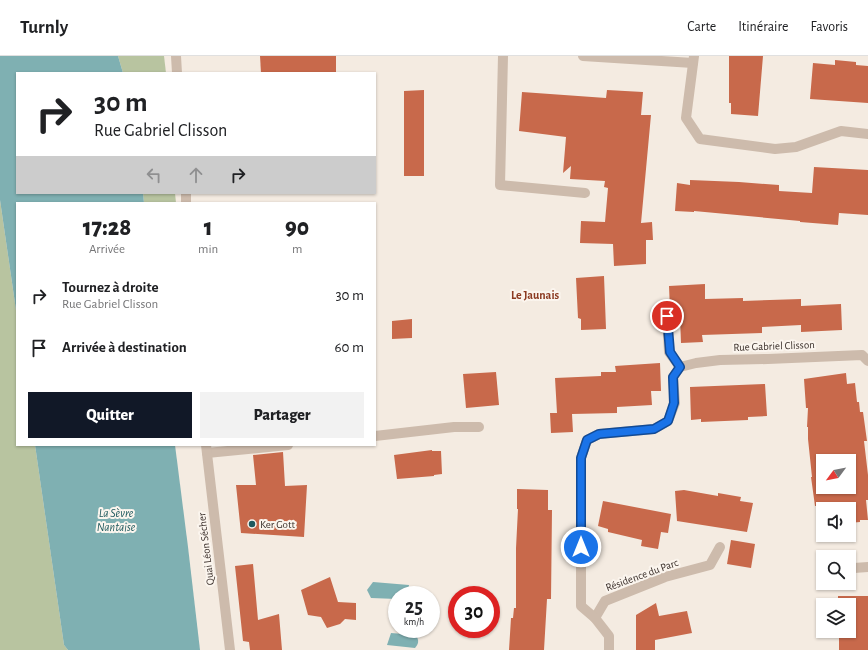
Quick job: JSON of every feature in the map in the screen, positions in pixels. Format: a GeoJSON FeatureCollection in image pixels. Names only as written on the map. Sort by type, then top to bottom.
{"type":"FeatureCollection","features":[{"type":"Feature","properties":{"kind":"street"},"geometry":{"type":"LineString","coordinates":[[176,56],[177,72]]}},
{"type":"Feature","properties":{"kind":"street"},"geometry":{"type":"LineString","coordinates":[[503,56],[500,185],[585,193]]}},
{"type":"Feature","properties":{"kind":"street"},"geometry":{"type":"LineString","coordinates":[[583,56],[693,60],[686,118],[700,140],[775,149],[796,147],[841,131],[868,134]]}},
{"type":"Feature","properties":{"kind":"street"},"geometry":{"type":"LineString","coordinates":[[609,650],[609,636],[595,618],[581,606],[581,458],[587,440],[599,434],[654,429],[668,421],[674,403],[673,377],[680,367],[670,352],[667,316]]}},
{"type":"Feature","properties":{"kind":"street","name":"Rue Gabriel Clisson"},"geometry":{"type":"LineString","coordinates":[[680,367],[720,360],[862,355],[868,361]]}},
{"type":"Feature","properties":{"kind":"street"},"geometry":{"type":"LineString","coordinates":[[376,436],[479,427]]}},
{"type":"Feature","properties":{"kind":"street"},"geometry":{"type":"LineString","coordinates":[[207,449],[268,446]]}},
{"type":"Feature","properties":{"kind":"street","name":"Quai Léon Sécher"},"geometry":{"type":"LineString","coordinates":[[207,449],[230,650]]}},
{"type":"Feature","properties":{"kind":"street","name":"Résidence du Parc"},"geometry":{"type":"LineString","coordinates":[[595,618],[605,601],[665,576],[710,565],[720,547]]}},
{"type":"Feature","properties":{"kind":"street"},"geometry":{"type":"LineString","coordinates":[[856,568],[868,568]]}},
{"type":"Feature","properties":{"kind":"green space"},"geometry":{"type":"Polygon","coordinates":[[[118,56],[164,56],[166,72],[123,72],[118,56]]]}},
{"type":"Feature","properties":{"kind":"green space"},"geometry":{"type":"Polygon","coordinates":[[[143,194],[175,194],[176,202],[144,202],[143,194]]]}},
{"type":"Feature","properties":{"kind":"green space"},"geometry":{"type":"Polygon","coordinates":[[[0,200],[16,310],[16,446],[35,446],[64,645],[68,650],[0,650],[0,200]]]}},
{"type":"Feature","properties":{"kind":"water"},"geometry":{"type":"Polygon","coordinates":[[[0,56],[118,56],[123,72],[16,72],[16,194],[143,194],[144,202],[16,202],[16,310],[0,200],[0,56]]]}},
{"type":"Feature","properties":{"kind":"water","name":"La Sèvre Nantaise"},"geometry":{"type":"Polygon","coordinates":[[[35,446],[175,446],[200,650],[68,650],[64,645],[35,446]]]}},
{"type":"Feature","properties":{"kind":"water"},"geometry":{"type":"Polygon","coordinates":[[[373,582],[409,585],[388,586],[388,599],[371,598],[367,590],[373,582]]]}},
{"type":"Feature","properties":{"kind":"water"},"geometry":{"type":"Polygon","coordinates":[[[389,638],[417,638],[418,640],[415,648],[387,645],[389,638]]]}},
{"type":"Feature","properties":{"kind":"building"},"geometry":{"type":"Polygon","coordinates":[[[260,56],[336,56],[336,72],[261,72],[260,56]]]}},
{"type":"Feature","properties":{"kind":"building"},"geometry":{"type":"Polygon","coordinates":[[[729,56],[763,56],[758,116],[731,114],[731,103],[729,103],[729,56]]]}},
{"type":"Feature","properties":{"kind":"building"},"geometry":{"type":"Polygon","coordinates":[[[835,60],[856,62],[856,65],[868,66],[868,103],[810,99],[813,63],[835,65],[835,60]]]}},
{"type":"Feature","properties":{"kind":"building"},"geometry":{"type":"Polygon","coordinates":[[[424,90],[424,176],[404,176],[404,91],[424,90]]]}},
{"type":"Feature","properties":{"kind":"building"},"geometry":{"type":"Polygon","coordinates":[[[607,90],[643,92],[641,115],[651,115],[641,223],[652,222],[653,240],[646,240],[646,264],[614,266],[613,244],[580,243],[581,221],[605,222],[608,188],[604,187],[605,181],[570,179],[571,166],[563,173],[566,137],[519,131],[522,92],[606,98],[607,90]]]}},
{"type":"Feature","properties":{"kind":"building"},"geometry":{"type":"Polygon","coordinates":[[[814,167],[868,170],[868,215],[839,213],[838,225],[694,211],[675,211],[677,183],[690,185],[690,180],[739,182],[779,185],[779,191],[812,193],[814,167]]]}},
{"type":"Feature","properties":{"kind":"building"},"geometry":{"type":"Polygon","coordinates":[[[604,276],[606,329],[581,330],[581,319],[578,318],[576,278],[604,276]]]}},
{"type":"Feature","properties":{"kind":"building"},"geometry":{"type":"Polygon","coordinates":[[[705,284],[705,299],[743,298],[743,301],[801,299],[801,306],[841,304],[842,330],[801,332],[801,325],[762,327],[762,333],[702,335],[703,342],[681,343],[680,317],[674,317],[670,310],[669,286],[705,284]]]}},
{"type":"Feature","properties":{"kind":"building"},"geometry":{"type":"Polygon","coordinates":[[[412,319],[412,338],[392,339],[392,321],[412,319]]]}},
{"type":"Feature","properties":{"kind":"building"},"geometry":{"type":"Polygon","coordinates":[[[660,363],[661,391],[651,391],[652,405],[617,407],[617,413],[572,414],[573,432],[551,433],[550,413],[557,413],[555,378],[601,376],[601,372],[616,372],[615,366],[660,363]]]}},
{"type":"Feature","properties":{"kind":"building"},"geometry":{"type":"Polygon","coordinates":[[[496,372],[499,405],[466,408],[463,374],[496,372]]]}},
{"type":"Feature","properties":{"kind":"building"},"geometry":{"type":"Polygon","coordinates":[[[846,373],[847,384],[855,383],[857,402],[859,402],[860,412],[863,412],[867,441],[864,441],[868,475],[868,500],[866,500],[868,520],[860,520],[860,522],[856,522],[856,502],[816,502],[815,506],[807,427],[808,408],[806,408],[804,379],[846,373]]]}},
{"type":"Feature","properties":{"kind":"building"},"geometry":{"type":"Polygon","coordinates":[[[765,384],[767,416],[748,417],[748,420],[701,422],[701,419],[691,420],[690,387],[765,384]]]}},
{"type":"Feature","properties":{"kind":"building"},"geometry":{"type":"Polygon","coordinates":[[[432,450],[441,451],[442,474],[397,479],[394,455],[432,450]]]}},
{"type":"Feature","properties":{"kind":"building"},"geometry":{"type":"Polygon","coordinates":[[[283,452],[285,486],[307,485],[304,537],[241,533],[236,485],[256,485],[253,455],[283,452]]]}},
{"type":"Feature","properties":{"kind":"building"},"geometry":{"type":"Polygon","coordinates":[[[517,489],[548,490],[548,510],[552,510],[551,599],[547,599],[544,650],[509,650],[511,618],[513,618],[514,608],[516,608],[517,489]]]}},
{"type":"Feature","properties":{"kind":"building"},"geometry":{"type":"Polygon","coordinates":[[[684,490],[718,496],[718,493],[741,497],[740,501],[753,503],[747,532],[677,521],[675,491],[684,490]]]}},
{"type":"Feature","properties":{"kind":"building"},"geometry":{"type":"Polygon","coordinates":[[[603,501],[671,514],[668,533],[661,532],[658,549],[641,546],[642,540],[608,532],[608,529],[598,526],[603,501]]]}},
{"type":"Feature","properties":{"kind":"building"},"geometry":{"type":"Polygon","coordinates":[[[731,540],[755,544],[751,568],[727,564],[731,540]]]}},
{"type":"Feature","properties":{"kind":"building"},"geometry":{"type":"Polygon","coordinates":[[[253,564],[258,620],[279,614],[282,650],[250,650],[249,642],[243,641],[235,566],[253,564]]]}},
{"type":"Feature","properties":{"kind":"building"},"geometry":{"type":"Polygon","coordinates":[[[330,577],[338,602],[356,603],[356,620],[345,619],[340,624],[327,628],[321,617],[308,615],[301,590],[330,577]]]}},
{"type":"Feature","properties":{"kind":"building"},"geometry":{"type":"Polygon","coordinates":[[[838,596],[868,596],[868,650],[839,650],[839,638],[856,638],[856,598],[838,598],[838,596]]]}},
{"type":"Feature","properties":{"kind":"building"},"geometry":{"type":"Polygon","coordinates":[[[656,603],[659,616],[687,611],[692,633],[655,640],[655,650],[636,650],[636,615],[656,603]]]}},
{"type":"Feature","properties":{"kind":"place","name":"Ker Gott"},"geometry":{"type":"Point","coordinates":[252,524]}},
{"type":"Feature","properties":{"kind":"district","name":"Le Jaunais"},"geometry":{"type":"Point","coordinates":[535,295]}},
{"type":"Feature","properties":{"kind":"route"},"geometry":{"type":"LineString","coordinates":[[581,547],[581,458],[587,440],[599,434],[654,429],[668,421],[674,403],[673,377],[680,367],[670,352],[667,316]]}}]}
